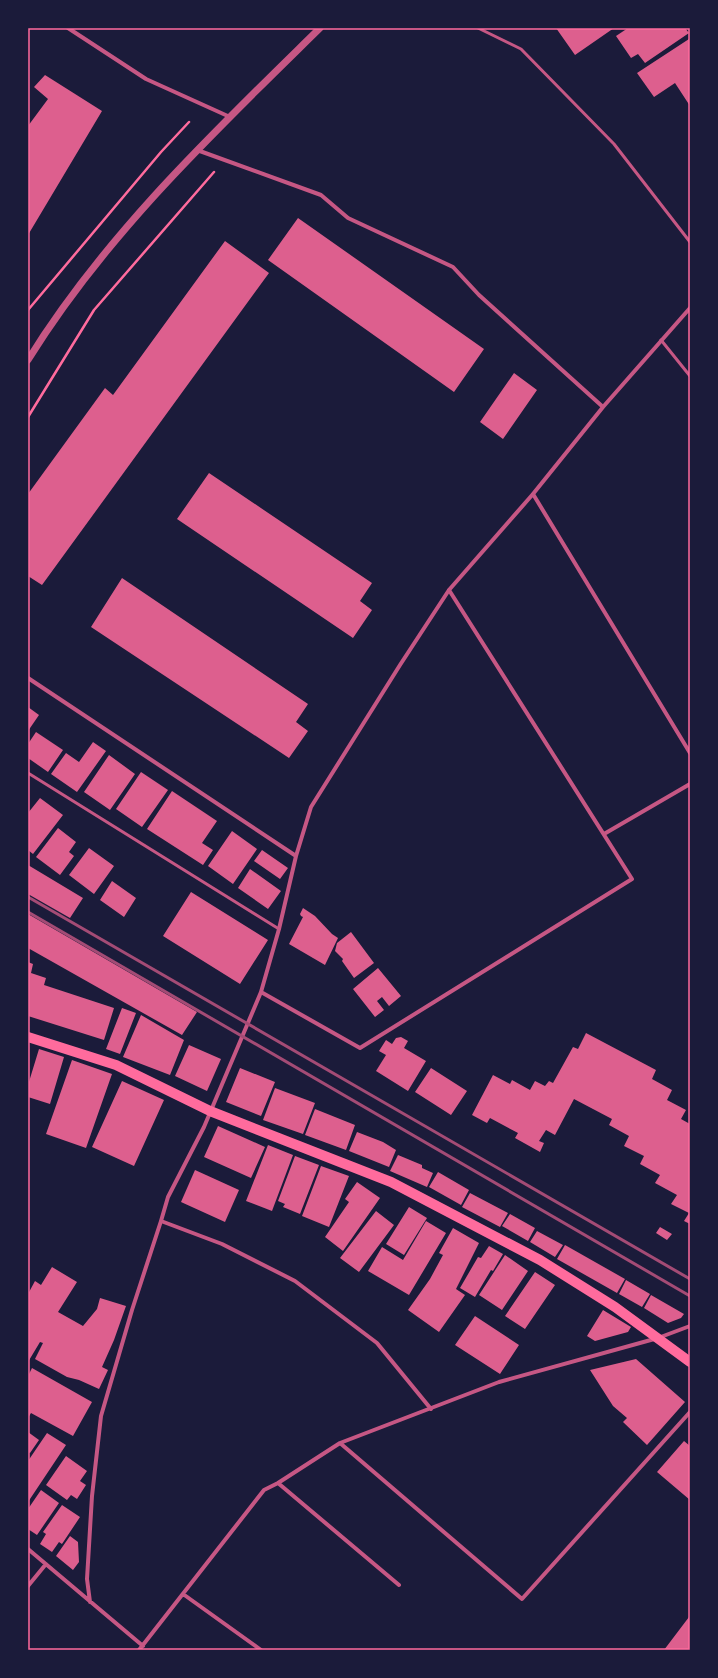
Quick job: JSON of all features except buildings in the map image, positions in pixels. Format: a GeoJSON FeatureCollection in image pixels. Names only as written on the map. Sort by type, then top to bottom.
{"type":"FeatureCollection","features":[{"type":"Feature","properties":{"kind":"main road"},"geometry":{"type":"LineString","coordinates":[[28,1037],[116,1065],[210,1111],[391,1182],[540,1260],[615,1307],[690,1362]]}},
{"type":"Feature","properties":{"kind":"street"},"geometry":{"type":"LineString","coordinates":[[68,28],[146,79],[230,117]]}},
{"type":"Feature","properties":{"kind":"street"},"geometry":{"type":"LineString","coordinates":[[28,360],[44,333],[87,276],[137,214],[197,150],[320,28]]}},
{"type":"Feature","properties":{"kind":"street"},"geometry":{"type":"LineString","coordinates":[[197,150],[321,195],[348,218],[453,267],[480,296],[603,407]]}},
{"type":"Feature","properties":{"kind":"street"},"geometry":{"type":"LineString","coordinates":[[90,1602],[87,1579],[92,1503],[101,1416],[132,1310],[168,1197],[204,1127],[261,992],[279,929],[296,856],[311,807],[400,664],[449,590],[533,494],[603,407],[690,308]]}},
{"type":"Feature","properties":{"kind":"street"},"geometry":{"type":"LineString","coordinates":[[533,494],[690,753]]}},
{"type":"Feature","properties":{"kind":"street"},"geometry":{"type":"LineString","coordinates":[[261,992],[360,1048],[632,879],[449,590]]}},
{"type":"Feature","properties":{"kind":"street"},"geometry":{"type":"LineString","coordinates":[[28,678],[296,856]]}},
{"type":"Feature","properties":{"kind":"street"},"geometry":{"type":"LineString","coordinates":[[604,834],[690,784]]}},
{"type":"Feature","properties":{"kind":"street"},"geometry":{"type":"LineString","coordinates":[[161,1221],[222,1244],[295,1280],[376,1343],[431,1409]]}},
{"type":"Feature","properties":{"kind":"street"},"geometry":{"type":"LineString","coordinates":[[139,1650],[264,1490],[278,1483],[340,1443],[499,1382],[658,1338],[690,1326]]}},
{"type":"Feature","properties":{"kind":"street"},"geometry":{"type":"LineString","coordinates":[[340,1443],[522,1599],[690,1412]]}},
{"type":"Feature","properties":{"kind":"street"},"geometry":{"type":"LineString","coordinates":[[278,1483],[399,1585]]}},
{"type":"Feature","properties":{"kind":"street"},"geometry":{"type":"LineString","coordinates":[[28,1549],[142,1646]]}},
{"type":"Feature","properties":{"kind":"street"},"geometry":{"type":"LineString","coordinates":[[28,1586],[46,1564]]}},
{"type":"Feature","properties":{"kind":"street"},"geometry":{"type":"LineString","coordinates":[[183,1594],[261,1650]]}},
{"type":"Feature","properties":{"kind":"lane"},"geometry":{"type":"LineString","coordinates":[[478,28],[521,49],[614,144],[690,242]]}},
{"type":"Feature","properties":{"kind":"lane"},"geometry":{"type":"LineString","coordinates":[[662,340],[690,376]]}},
{"type":"Feature","properties":{"kind":"lane"},"geometry":{"type":"LineString","coordinates":[[28,774],[279,929]]}},
{"type":"Feature","properties":{"kind":"path"},"geometry":{"type":"LineString","coordinates":[[28,310],[161,152],[189,122]]}},
{"type":"Feature","properties":{"kind":"path"},"geometry":{"type":"LineString","coordinates":[[28,417],[94,310],[216,170]]}},
{"type":"Feature","properties":{"kind":"railway"},"geometry":{"type":"LineString","coordinates":[[28,897],[690,1279]]}},
{"type":"Feature","properties":{"kind":"railway"},"geometry":{"type":"LineString","coordinates":[[28,912],[690,1296]]}}]}
